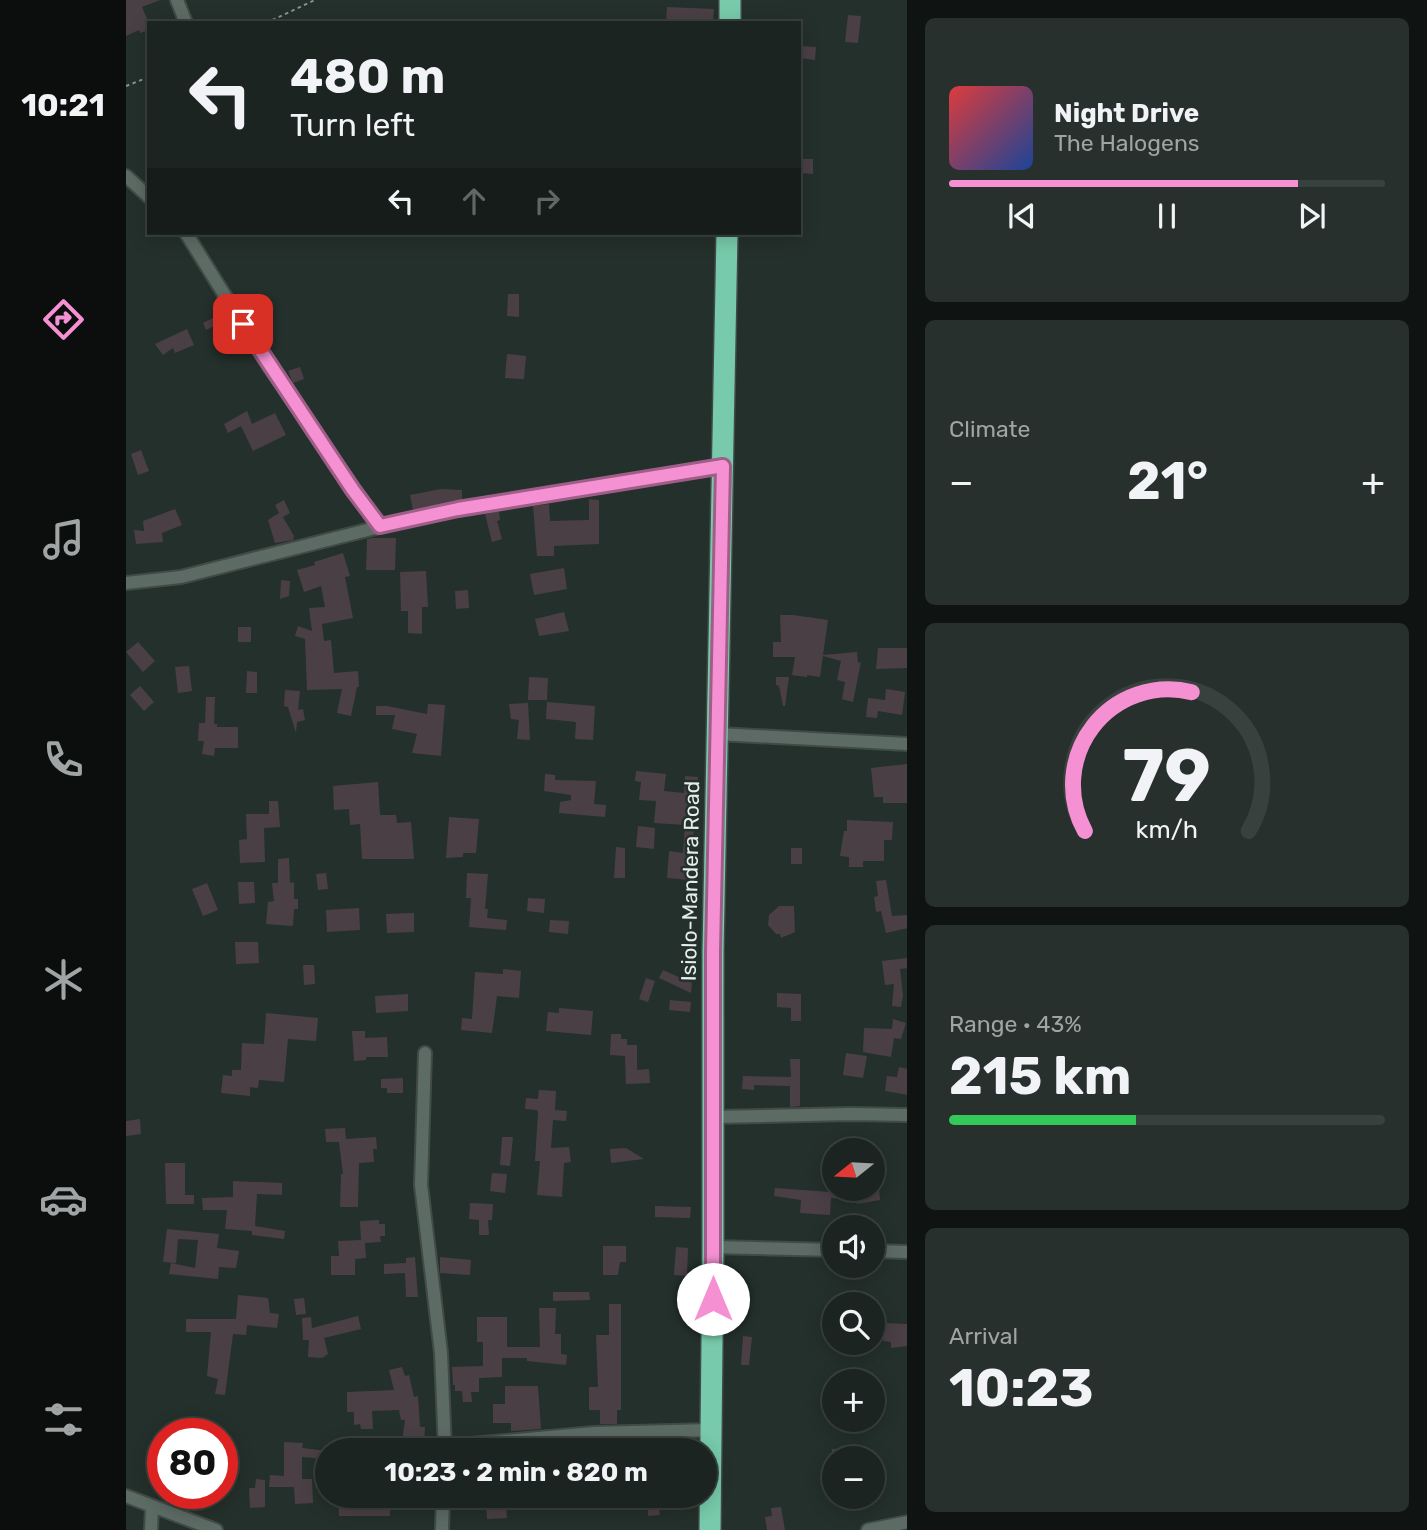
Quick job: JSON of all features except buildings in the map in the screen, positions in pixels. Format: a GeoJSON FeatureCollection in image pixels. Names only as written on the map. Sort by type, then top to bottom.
{"type":"FeatureCollection","features":[{"type":"Feature","properties":{"kind":"highway"},"geometry":{"type":"LineString","coordinates":[[730,0],[730,21]]}},
{"type":"Feature","properties":{"kind":"highway","name":"Isiolo-Mandera Road"},"geometry":{"type":"LineString","coordinates":[[710,1530],[713,952],[727,235]]}},
{"type":"Feature","properties":{"kind":"street"},"geometry":{"type":"LineString","coordinates":[[177,0],[185,21]]}},
{"type":"Feature","properties":{"kind":"street"},"geometry":{"type":"LineString","coordinates":[[126,176],[132,190]]}},
{"type":"Feature","properties":{"kind":"street"},"geometry":{"type":"LineString","coordinates":[[187,235],[270,368],[380,526]]}},
{"type":"Feature","properties":{"kind":"street"},"geometry":{"type":"LineString","coordinates":[[126,583],[181,577],[458,509],[723,466]]}},
{"type":"Feature","properties":{"kind":"street"},"geometry":{"type":"LineString","coordinates":[[717,734],[907,744]]}},
{"type":"Feature","properties":{"kind":"street"},"geometry":{"type":"LineString","coordinates":[[425,1053],[421,1185],[441,1353],[445,1438]]}},
{"type":"Feature","properties":{"kind":"street"},"geometry":{"type":"LineString","coordinates":[[714,1117],[907,1115]]}},
{"type":"Feature","properties":{"kind":"street"},"geometry":{"type":"LineString","coordinates":[[713,1247],[822,1250]]}},
{"type":"Feature","properties":{"kind":"street"},"geometry":{"type":"LineString","coordinates":[[885,1251],[907,1252]]}},
{"type":"Feature","properties":{"kind":"street"},"geometry":{"type":"LineString","coordinates":[[538,1438],[594,1433],[712,1430]]}},
{"type":"Feature","properties":{"kind":"street"},"geometry":{"type":"LineString","coordinates":[[126,1496],[147,1505]]}},
{"type":"Feature","properties":{"kind":"street"},"geometry":{"type":"LineString","coordinates":[[442,1530],[443,1508]]}},
{"type":"Feature","properties":{"kind":"street"},"geometry":{"type":"LineString","coordinates":[[151,1530],[152,1509]]}},
{"type":"Feature","properties":{"kind":"street"},"geometry":{"type":"LineString","coordinates":[[158,1509],[216,1530]]}},
{"type":"Feature","properties":{"kind":"street"},"geometry":{"type":"LineString","coordinates":[[868,1530],[907,1522]]}},
{"type":"Feature","properties":{"kind":"path"},"geometry":{"type":"LineString","coordinates":[[270,21],[315,0]]}},
{"type":"Feature","properties":{"kind":"path"},"geometry":{"type":"LineString","coordinates":[[126,86],[147,78]]}},
{"type":"Feature","properties":{"kind":"route"},"geometry":{"type":"LineString","coordinates":[[243,324],[270,368],[380,526],[435,513],[723,466],[713,952],[713,1299]]}}]}
